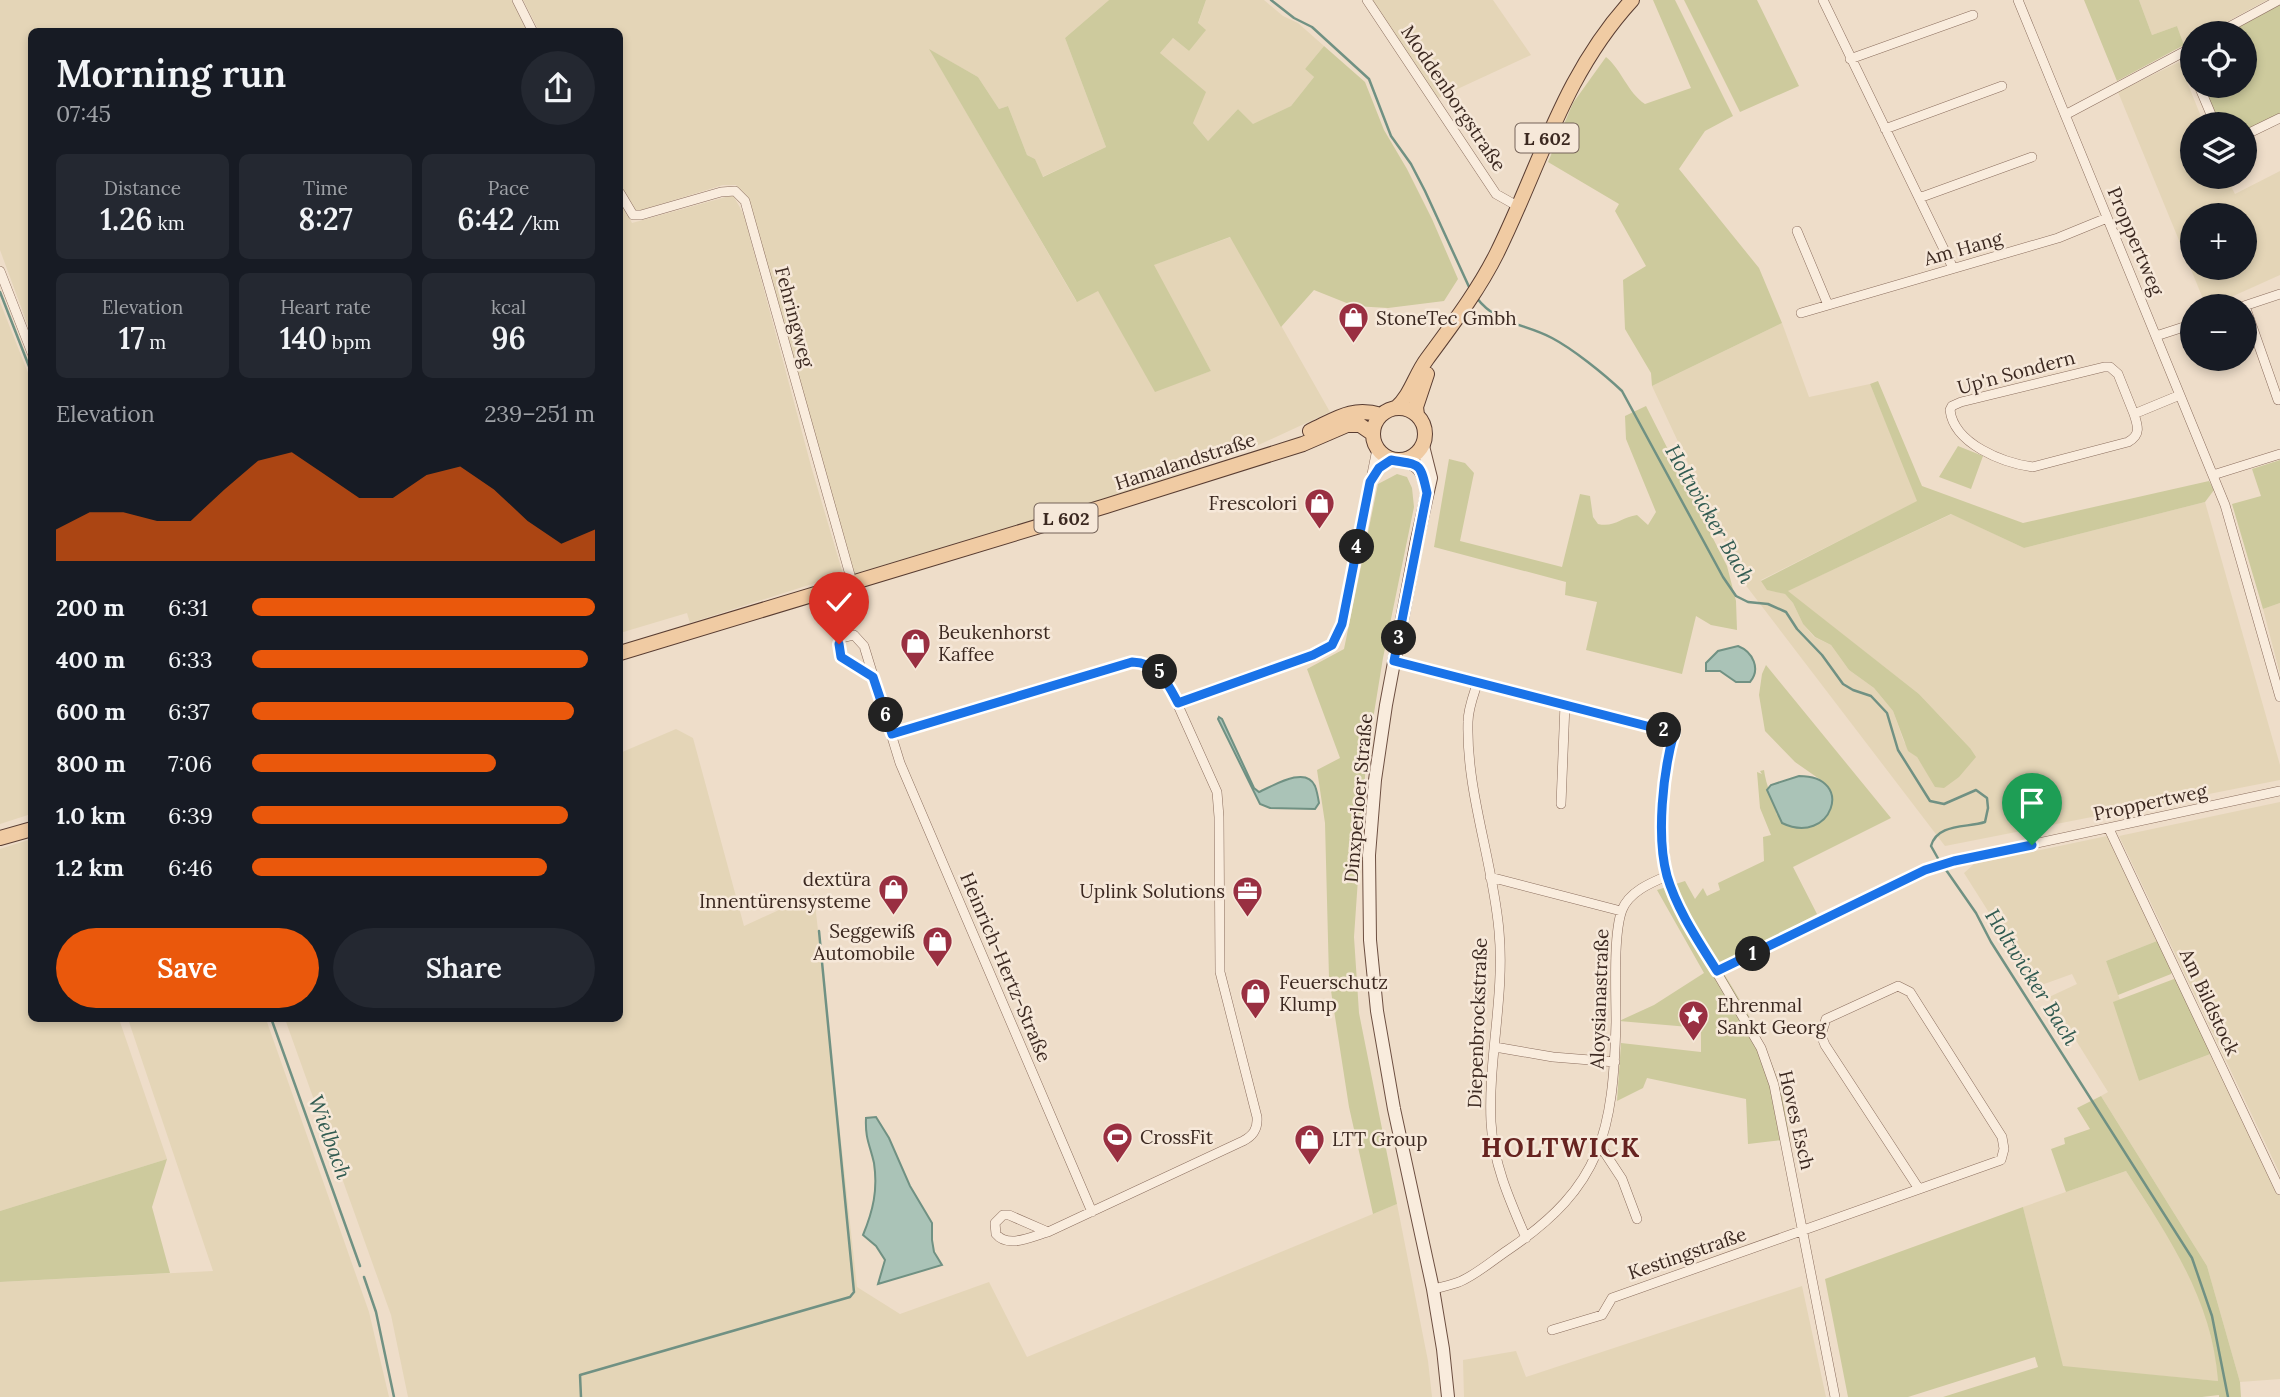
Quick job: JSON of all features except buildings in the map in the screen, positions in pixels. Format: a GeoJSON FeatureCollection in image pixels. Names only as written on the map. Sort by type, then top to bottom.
{"type":"FeatureCollection","features":[{"type":"Feature","properties":{"kind":"main road","name":"L 602"},"geometry":{"type":"LineString","coordinates":[[1423,446],[1426,433],[1416,407],[1437,346],[1479,286],[1519,207],[1552,124],[1584,63],[1632,0]]}},
{"type":"Feature","properties":{"kind":"main road"},"geometry":{"type":"LineString","coordinates":[[1395,408],[1408,395],[1424,363],[1437,346]]}},
{"type":"Feature","properties":{"kind":"main road","name":"L 602"},"geometry":{"type":"LineString","coordinates":[[1381,415],[1395,408]]}},
{"type":"Feature","properties":{"kind":"main road"},"geometry":{"type":"LineString","coordinates":[[1395,408],[1403,408],[1417,415]]}},
{"type":"Feature","properties":{"kind":"main road","name":"Hamalandstraße"},"geometry":{"type":"LineString","coordinates":[[1279,450],[1299,436],[1349,412],[1381,415]]}},
{"type":"Feature","properties":{"kind":"main road"},"geometry":{"type":"LineString","coordinates":[[1381,415],[1373,434],[1377,449],[1397,460],[1411,462],[1419,468],[1427,493]]}},
{"type":"Feature","properties":{"kind":"main road","name":"Hamalandstraße"},"geometry":{"type":"LineString","coordinates":[[623,652],[1106,506],[1303,444],[1347,425],[1360,425],[1373,434]]}},
{"type":"Feature","properties":{"kind":"main road"},"geometry":{"type":"LineString","coordinates":[[1397,460],[1418,453],[1423,446]]}},
{"type":"Feature","properties":{"kind":"main road","name":"Dinxperloer Straße"},"geometry":{"type":"LineString","coordinates":[[1423,446],[1431,478],[1386,705],[1371,822],[1370,940],[1377,1011],[1390,1090],[1433,1289],[1448,1397]]}},
{"type":"Feature","properties":{"kind":"main road"},"geometry":{"type":"LineString","coordinates":[[0,838],[28,829]]}},
{"type":"Feature","properties":{"kind":"street"},"geometry":{"type":"LineString","coordinates":[[517,0],[531,28]]}},
{"type":"Feature","properties":{"kind":"street","name":"Moddenborgstraße"},"geometry":{"type":"LineString","coordinates":[[1367,0],[1496,194],[1519,207]]}},
{"type":"Feature","properties":{"kind":"street"},"geometry":{"type":"LineString","coordinates":[[1823,0],[1954,268]]}},
{"type":"Feature","properties":{"kind":"street","name":"Proppertweg"},"geometry":{"type":"LineString","coordinates":[[2018,0],[2225,505],[2280,697]]}},
{"type":"Feature","properties":{"kind":"street"},"geometry":{"type":"LineString","coordinates":[[2240,21],[2279,0]]}},
{"type":"Feature","properties":{"kind":"street"},"geometry":{"type":"LineString","coordinates":[[1850,59],[1973,15]]}},
{"type":"Feature","properties":{"kind":"street"},"geometry":{"type":"LineString","coordinates":[[2065,115],[2180,54]]}},
{"type":"Feature","properties":{"kind":"street"},"geometry":{"type":"LineString","coordinates":[[1885,129],[2002,86]]}},
{"type":"Feature","properties":{"kind":"street"},"geometry":{"type":"LineString","coordinates":[[2257,129],[2280,118]]}},
{"type":"Feature","properties":{"kind":"street"},"geometry":{"type":"LineString","coordinates":[[1919,198],[2032,157]]}},
{"type":"Feature","properties":{"kind":"street","name":"Fehringweg"},"geometry":{"type":"LineString","coordinates":[[623,198],[633,215],[721,192],[735,191],[745,201],[852,582]]}},
{"type":"Feature","properties":{"kind":"street","name":"Am Hang"},"geometry":{"type":"LineString","coordinates":[[1801,313],[2058,239],[2107,218]]}},
{"type":"Feature","properties":{"kind":"street"},"geometry":{"type":"LineString","coordinates":[[1797,230],[1828,305]]}},
{"type":"Feature","properties":{"kind":"street"},"geometry":{"type":"LineString","coordinates":[[0,271],[28,343]]}},
{"type":"Feature","properties":{"kind":"street"},"geometry":{"type":"LineString","coordinates":[[2257,302],[2280,294]]}},
{"type":"Feature","properties":{"kind":"street"},"geometry":{"type":"LineString","coordinates":[[2156,336],[2180,328]]}},
{"type":"Feature","properties":{"kind":"street"},"geometry":{"type":"LineString","coordinates":[[2257,340],[2278,400],[2280,399]]}},
{"type":"Feature","properties":{"kind":"street","name":"Up'n Sondern"},"geometry":{"type":"LineString","coordinates":[[2110,367],[2118,374],[2134,414],[2138,432],[2135,438],[2128,442],[2033,467],[2022,466],[1968,443],[1960,435],[1950,410],[1961,402],[2110,367]]}},
{"type":"Feature","properties":{"kind":"street"},"geometry":{"type":"LineString","coordinates":[[2134,414],[2180,395]]}},
{"type":"Feature","properties":{"kind":"street"},"geometry":{"type":"LineString","coordinates":[[1178,703],[1313,655],[1332,645],[1342,624],[1377,449]]}},
{"type":"Feature","properties":{"kind":"street"},"geometry":{"type":"LineString","coordinates":[[2213,475],[2280,454]]}},
{"type":"Feature","properties":{"kind":"street"},"geometry":{"type":"LineString","coordinates":[[1370,482],[1379,468],[1397,460]]}},
{"type":"Feature","properties":{"kind":"street","name":"Heinrich-Hertz-Straße"},"geometry":{"type":"LineString","coordinates":[[873,677],[841,657],[839,644],[842,638],[854,635],[864,646],[900,763],[1092,1212]]}},
{"type":"Feature","properties":{"kind":"street","name":"Hoves Esch"},"geometry":{"type":"LineString","coordinates":[[1394,661],[1674,733],[1667,756],[1662,793],[1662,830],[1667,876],[1686,920],[1761,1048],[1774,1085],[1835,1397]]}},
{"type":"Feature","properties":{"kind":"street"},"geometry":{"type":"LineString","coordinates":[[892,734],[1132,662],[1151,666],[1159,672],[1178,703],[1217,792],[1220,972],[1258,1124],[1249,1138],[1048,1232],[1004,1241],[996,1234],[995,1223],[1003,1215],[1009,1215],[1048,1232]]}},
{"type":"Feature","properties":{"kind":"street","name":"Diepenbrockstraße"},"geometry":{"type":"LineString","coordinates":[[1478,681],[1468,719],[1470,760],[1499,930],[1500,954],[1491,1108],[1496,1157],[1508,1196],[1526,1238]]}},
{"type":"Feature","properties":{"kind":"street"},"geometry":{"type":"LineString","coordinates":[[1561,804],[1565,704]]}},
{"type":"Feature","properties":{"kind":"street","name":"Proppertweg"},"geometry":{"type":"LineString","coordinates":[[1717,971],[1925,870],[1954,861],[2280,791]]}},
{"type":"Feature","properties":{"kind":"street","name":"Am Bildstock"},"geometry":{"type":"LineString","coordinates":[[2109,829],[2280,1190]]}},
{"type":"Feature","properties":{"kind":"street","name":"Aloysianastraße"},"geometry":{"type":"LineString","coordinates":[[1433,1289],[1460,1282],[1526,1238],[1556,1214],[1584,1179],[1601,1147],[1609,1116],[1615,1062],[1617,937],[1621,911],[1629,898],[1647,884],[1667,876]]}},
{"type":"Feature","properties":{"kind":"street"},"geometry":{"type":"LineString","coordinates":[[1490,877],[1621,911]]}},
{"type":"Feature","properties":{"kind":"street","name":"Kestingstraße"},"geometry":{"type":"LineString","coordinates":[[1552,1330],[1602,1315],[1612,1298],[2001,1160],[2004,1149],[2002,1137],[1910,992],[1898,986],[1826,1019],[1821,1035],[1919,1189]]}},
{"type":"Feature","properties":{"kind":"street"},"geometry":{"type":"LineString","coordinates":[[1495,1047],[1553,1057],[1615,1062]]}},
{"type":"Feature","properties":{"kind":"street"},"geometry":{"type":"LineString","coordinates":[[1601,1147],[1622,1179],[1637,1219]]}},
{"type":"Feature","properties":{"kind":"shaded area"},"geometry":{"type":"Polygon","coordinates":[[[0,0],[513,0],[528,28],[28,28],[28,326],[0,250],[0,0]]]}},
{"type":"Feature","properties":{"kind":"shaded area"},"geometry":{"type":"Polygon","coordinates":[[[523,0],[1109,0],[1065,38],[1106,147],[1042,177],[1035,159],[1027,155],[1008,106],[999,109],[978,77],[930,50],[1076,301],[1098,290],[1155,391],[1211,371],[1153,265],[1231,237],[1330,412],[1241,453],[1207,463],[1191,455],[1191,470],[854,574],[746,195],[736,185],[723,185],[635,212],[623,189],[623,28],[537,28],[523,0]]]}},
{"type":"Feature","properties":{"kind":"shaded area"},"geometry":{"type":"Polygon","coordinates":[[[1109,0],[1206,0],[1198,23],[1206,30],[1189,51],[1173,38],[1160,53],[1206,92],[1193,123],[1208,141],[1238,109],[1253,124],[1291,106],[1314,77],[1305,69],[1324,46],[1365,82],[1384,130],[1432,219],[1458,279],[1444,301],[1388,308],[1354,306],[1314,290],[1281,327],[1230,237],[1154,265],[1211,371],[1155,392],[1098,291],[1077,302],[929,49],[978,77],[999,109],[1008,106],[1027,155],[1035,159],[1043,177],[1106,147],[1065,38],[1109,0]]]}},
{"type":"Feature","properties":{"kind":"shaded area"},"geometry":{"type":"Polygon","coordinates":[[[1206,0],[1264,0],[1283,16],[1298,23],[1324,46],[1305,69],[1314,77],[1291,106],[1253,125],[1238,109],[1208,141],[1193,123],[1160,53],[1173,38],[1189,51],[1206,0]]]}},
{"type":"Feature","properties":{"kind":"shaded area"},"geometry":{"type":"Polygon","coordinates":[[[1372,0],[1493,0],[1531,55],[1438,98],[1372,0]]]}},
{"type":"Feature","properties":{"kind":"shaded area"},"geometry":{"type":"Polygon","coordinates":[[[1653,0],[1675,0],[1733,116],[1705,131],[1679,169],[1759,268],[1782,323],[1652,386],[1651,373],[1625,329],[1623,280],[1646,266],[1615,211],[1619,204],[1548,162],[1573,103],[1606,57],[1645,104],[1691,88],[1653,0]]]}},
{"type":"Feature","properties":{"kind":"shaded area"},"geometry":{"type":"Polygon","coordinates":[[[1684,0],[1757,0],[1799,86],[1740,112],[1684,0]]]}},
{"type":"Feature","properties":{"kind":"shaded area"},"geometry":{"type":"Polygon","coordinates":[[[2084,0],[2139,0],[2152,35],[2177,26],[2180,47],[2117,81],[2084,0]]]}},
{"type":"Feature","properties":{"kind":"shaded area"},"geometry":{"type":"Polygon","coordinates":[[[2139,0],[2267,0],[2228,21],[2180,21],[2180,34],[2177,26],[2152,35],[2139,0]]]}},
{"type":"Feature","properties":{"kind":"shaded area"},"geometry":{"type":"Polygon","coordinates":[[[2280,5],[2280,114],[2257,126],[2257,112],[2213,112],[2207,98],[2257,98],[2257,21],[2250,21],[2280,5]]]}},
{"type":"Feature","properties":{"kind":"shaded area"},"geometry":{"type":"Polygon","coordinates":[[[2179,62],[2180,98],[2194,98],[2199,112],[2180,112],[2180,189],[2232,189],[2235,194],[2245,189],[2257,189],[2257,183],[2280,171],[2280,275],[2238,294],[2201,294],[2195,280],[2257,280],[2257,203],[2180,203],[2180,243],[2118,92],[2179,62]]]}},
{"type":"Feature","properties":{"kind":"shaded area"},"geometry":{"type":"Polygon","coordinates":[[[733,195],[744,215],[811,466],[843,574],[690,623],[687,613],[623,632],[623,206],[632,223],[733,195]]]}},
{"type":"Feature","properties":{"kind":"shaded area"},"geometry":{"type":"Polygon","coordinates":[[[0,302],[28,373],[28,815],[0,824],[0,302]]]}},
{"type":"Feature","properties":{"kind":"shaded area"},"geometry":{"type":"Polygon","coordinates":[[[1782,323],[1809,397],[1870,384],[1918,501],[1761,580],[1768,590],[1785,594],[1814,637],[1831,645],[1849,670],[1874,688],[1893,711],[1904,742],[1936,787],[1970,748],[1919,694],[1787,591],[1952,514],[2024,548],[2205,502],[2280,765],[2280,780],[1945,846],[1744,583],[1652,386],[1782,323]]]}},
{"type":"Feature","properties":{"kind":"shaded area"},"geometry":{"type":"Polygon","coordinates":[[[1878,381],[1922,486],[2023,523],[2209,481],[2214,490],[2205,502],[2024,548],[1951,514],[1788,591],[1919,694],[1970,748],[1976,757],[1959,777],[1944,788],[1935,787],[1917,757],[1908,751],[1893,711],[1874,688],[1849,670],[1831,645],[1815,637],[1803,624],[1793,603],[1785,594],[1767,590],[1761,581],[1917,501],[1870,384],[1878,381]]]}},
{"type":"Feature","properties":{"kind":"shaded area"},"geometry":{"type":"Polygon","coordinates":[[[1646,406],[1727,566],[1736,601],[1737,630],[1711,625],[1696,616],[1682,674],[1586,650],[1597,602],[1565,595],[1566,582],[1434,547],[1449,459],[1465,463],[1474,473],[1460,541],[1562,567],[1580,494],[1590,496],[1593,517],[1598,524],[1609,525],[1637,515],[1648,525],[1656,512],[1626,439],[1625,416],[1646,406]]]}},
{"type":"Feature","properties":{"kind":"shaded area"},"geometry":{"type":"Polygon","coordinates":[[[1958,446],[1983,456],[1971,489],[1939,477],[1958,446]]]}},
{"type":"Feature","properties":{"kind":"shaded area"},"geometry":{"type":"Polygon","coordinates":[[[2280,460],[2280,603],[2263,609],[2232,504],[2261,496],[2252,469],[2280,460]]]}},
{"type":"Feature","properties":{"kind":"shaded area"},"geometry":{"type":"Polygon","coordinates":[[[1397,474],[1407,477],[1412,488],[1414,507],[1383,658],[1366,762],[1354,937],[1359,1013],[1397,1204],[1373,1214],[1349,1107],[1329,978],[1325,823],[1317,770],[1340,758],[1307,669],[1344,649],[1378,484],[1397,474]]]}},
{"type":"Feature","properties":{"kind":"shaded area"},"geometry":{"type":"Polygon","coordinates":[[[2280,603],[2280,674],[2263,609],[2280,603]]]}},
{"type":"Feature","properties":{"kind":"shaded area"},"geometry":{"type":"Polygon","coordinates":[[[1738,646],[1748,652],[1754,661],[1755,672],[1750,682],[1736,682],[1720,671],[1706,671],[1706,663],[1718,651],[1738,646]]]}},
{"type":"Feature","properties":{"kind":"shaded area"},"geometry":{"type":"Polygon","coordinates":[[[1766,665],[1891,818],[1793,867],[1817,914],[1719,966],[1766,1050],[1782,1095],[1790,1139],[1748,1144],[1746,1099],[1647,1078],[1643,1088],[1617,1101],[1621,1043],[1701,1052],[1701,1028],[1619,1021],[1654,1005],[1704,973],[1657,890],[1685,881],[1695,899],[1703,888],[1707,896],[1720,890],[1718,883],[1764,861],[1763,837],[1771,835],[1760,808],[1757,772],[1762,774],[1760,771],[1764,770],[1777,815],[1825,783],[1795,762],[1765,731],[1759,695],[1766,665]]]}},
{"type":"Feature","properties":{"kind":"shaded area"},"geometry":{"type":"Polygon","coordinates":[[[1219,717],[1254,788],[1259,792],[1289,779],[1304,777],[1311,780],[1316,788],[1319,803],[1315,809],[1270,808],[1260,804],[1219,717]]]}},
{"type":"Feature","properties":{"kind":"shaded area"},"geometry":{"type":"Polygon","coordinates":[[[676,729],[693,738],[744,926],[814,894],[857,1287],[900,1314],[989,1282],[1027,1357],[1397,1204],[1428,1361],[1432,1397],[408,1397],[391,1315],[286,1022],[623,1022],[623,752],[676,729]]]}},
{"type":"Feature","properties":{"kind":"shaded area"},"geometry":{"type":"Polygon","coordinates":[[[1799,776],[1817,779],[1828,787],[1832,797],[1831,808],[1824,819],[1813,826],[1799,828],[1782,823],[1767,790],[1771,785],[1799,776]]]}},
{"type":"Feature","properties":{"kind":"shaded area"},"geometry":{"type":"Polygon","coordinates":[[[2280,802],[2280,1174],[2119,836],[2280,802]]]}},
{"type":"Feature","properties":{"kind":"shaded area"},"geometry":{"type":"Polygon","coordinates":[[[2107,836],[2157,941],[2106,961],[2120,1000],[2114,1002],[2139,1081],[2213,1053],[2280,1195],[2280,1379],[2240,1382],[2207,1266],[2101,1096],[2108,1092],[2049,997],[2077,984],[2072,974],[2036,987],[1964,873],[1974,864],[2107,836]]]}},
{"type":"Feature","properties":{"kind":"shaded area"},"geometry":{"type":"Polygon","coordinates":[[[28,840],[28,1022],[120,1022],[167,1159],[0,1211],[0,849],[28,840]]]}},
{"type":"Feature","properties":{"kind":"shaded area"},"geometry":{"type":"Polygon","coordinates":[[[2157,941],[2174,968],[2171,974],[2118,995],[2106,961],[2157,941]]]}},
{"type":"Feature","properties":{"kind":"shaded area"},"geometry":{"type":"Polygon","coordinates":[[[2174,979],[2179,981],[2213,1053],[2139,1081],[2113,1002],[2174,979]]]}},
{"type":"Feature","properties":{"kind":"shaded area"},"geometry":{"type":"Polygon","coordinates":[[[129,1022],[267,1022],[369,1312],[389,1397],[0,1397],[0,1282],[213,1271],[129,1022]]]}},
{"type":"Feature","properties":{"kind":"shaded area"},"geometry":{"type":"Polygon","coordinates":[[[2101,1096],[2207,1266],[2240,1382],[2241,1397],[1943,1397],[2038,1367],[2035,1357],[1908,1397],[1848,1397],[1825,1279],[2023,1207],[2063,1366],[2218,1381],[2214,1351],[2198,1296],[2172,1245],[2126,1171],[2066,1192],[2051,1149],[2065,1144],[2064,1138],[2090,1129],[2077,1108],[2101,1096]]]}},
{"type":"Feature","properties":{"kind":"shaded area"},"geometry":{"type":"Polygon","coordinates":[[[876,1117],[889,1138],[910,1186],[932,1223],[934,1252],[942,1265],[878,1284],[885,1260],[876,1246],[863,1235],[875,1191],[874,1163],[867,1137],[866,1118],[876,1117]]]}},
{"type":"Feature","properties":{"kind":"shaded area"},"geometry":{"type":"Polygon","coordinates":[[[167,1159],[152,1207],[170,1273],[0,1282],[0,1211],[167,1159]]]}},
{"type":"Feature","properties":{"kind":"shaded area"},"geometry":{"type":"Polygon","coordinates":[[[2126,1171],[2178,1252],[2202,1302],[2216,1357],[2218,1381],[2063,1367],[2023,1207],[2126,1171]]]}},
{"type":"Feature","properties":{"kind":"shaded area"},"geometry":{"type":"Polygon","coordinates":[[[1802,1286],[1826,1397],[1464,1397],[1463,1360],[1516,1351],[1526,1377],[1802,1286]]]}},
{"type":"Feature","properties":{"kind":"waterway","name":"Holtwicker Bach"},"geometry":{"type":"LineString","coordinates":[[1271,0],[1294,18],[1312,27],[1369,79],[1391,136],[1411,164],[1425,191],[1470,289]]}},
{"type":"Feature","properties":{"kind":"waterway","name":"Wielbach"},"geometry":{"type":"LineString","coordinates":[[0,292],[28,364]]}},
{"type":"Feature","properties":{"kind":"waterway","name":"Holtwicker Bach"},"geometry":{"type":"LineString","coordinates":[[1476,297],[1502,318],[1560,343],[1588,362],[1622,391],[1723,577],[1736,596],[1748,602],[1768,604],[1786,612],[1843,684],[1871,696],[1887,713],[1898,750],[1930,801],[1944,804],[1976,790],[1987,798],[1985,822],[1946,830],[1934,839],[1931,846],[1940,862]]}},
{"type":"Feature","properties":{"kind":"waterway","name":"Holtwicker Bach"},"geometry":{"type":"LineString","coordinates":[[1944,867],[1976,913],[1991,942],[2192,1258],[2212,1316],[2228,1397]]}},
{"type":"Feature","properties":{"kind":"waterway"},"geometry":{"type":"LineString","coordinates":[[581,1397],[580,1375],[850,1297],[854,1292],[819,931]]}},
{"type":"Feature","properties":{"kind":"waterway","name":"Wielbach"},"geometry":{"type":"LineString","coordinates":[[272,1022],[360,1266]]}},
{"type":"Feature","properties":{"kind":"waterway","name":"Wielbach"},"geometry":{"type":"LineString","coordinates":[[364,1277],[376,1312],[394,1397]]}},
{"type":"Feature","properties":{"kind":"place","name":"StoneTec Gmbh"},"geometry":{"type":"Point","coordinates":[1353,345]}},
{"type":"Feature","properties":{"kind":"place","name":"Frescolori"},"geometry":{"type":"Point","coordinates":[1320,530]}},
{"type":"Feature","properties":{"kind":"place","name":"Beukenhorst Kaffee"},"geometry":{"type":"Point","coordinates":[915,670]}},
{"type":"Feature","properties":{"kind":"place","name":"dextüra Innentürensysteme"},"geometry":{"type":"Point","coordinates":[894,917]}},
{"type":"Feature","properties":{"kind":"place","name":"Uplink Solutions"},"geometry":{"type":"Point","coordinates":[1248,918]}},
{"type":"Feature","properties":{"kind":"place","name":"Seggewiß Automobile"},"geometry":{"type":"Point","coordinates":[938,969]}},
{"type":"Feature","properties":{"kind":"place","name":"Feuerschutz Klump"},"geometry":{"type":"Point","coordinates":[1256,1020]}},
{"type":"Feature","properties":{"kind":"place","name":"Ehrenmal Sankt Georg"},"geometry":{"type":"Point","coordinates":[1694,1043]}},
{"type":"Feature","properties":{"kind":"place","name":"CrossFit"},"geometry":{"type":"Point","coordinates":[1117,1164]}},
{"type":"Feature","properties":{"kind":"place","name":"LTT Group"},"geometry":{"type":"Point","coordinates":[1309,1166]}},
{"type":"Feature","properties":{"kind":"district","name":"HOLTWICK"},"geometry":{"type":"Point","coordinates":[1561,1147]}},
{"type":"Feature","properties":{"kind":"route"},"geometry":{"type":"LineString","coordinates":[[839,644],[841,657],[873,677],[892,734],[1132,662],[1141,662],[1159,672],[1178,703],[1313,655],[1332,645],[1342,624],[1370,482],[1379,468],[1391,460],[1411,462],[1419,468],[1424,477],[1427,493],[1394,661],[1674,733],[1667,756],[1662,793],[1662,830],[1667,876],[1686,920],[1717,971],[1925,870],[1954,861],[2032,845]]}}]}
